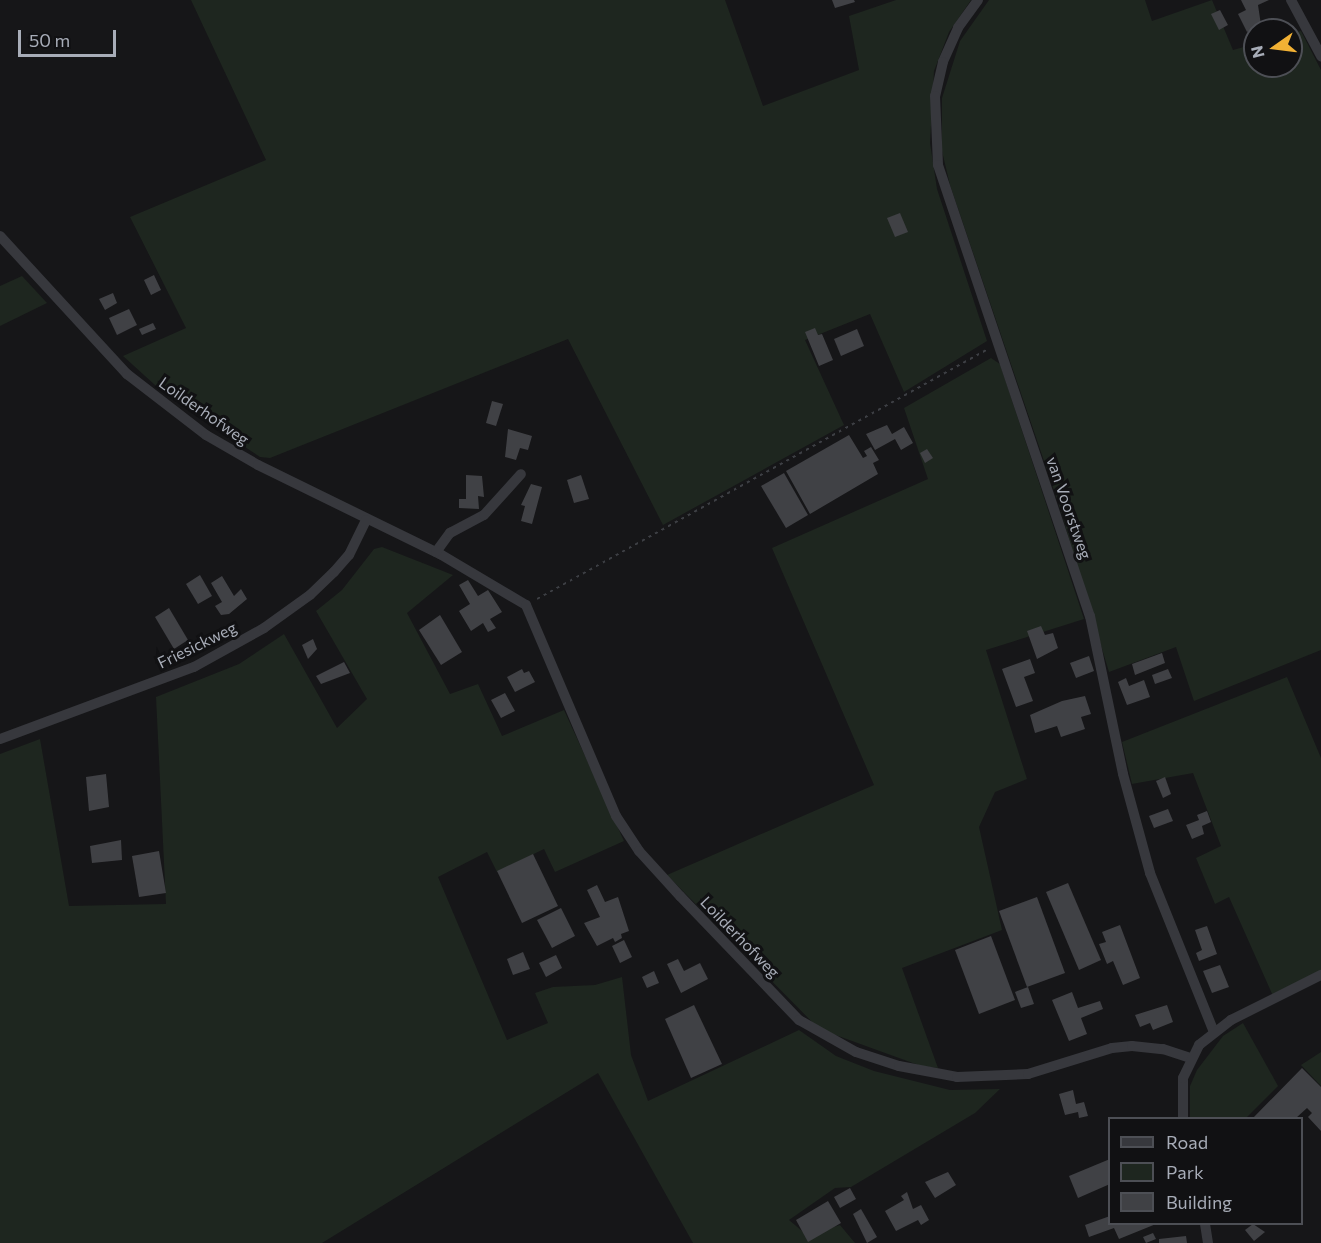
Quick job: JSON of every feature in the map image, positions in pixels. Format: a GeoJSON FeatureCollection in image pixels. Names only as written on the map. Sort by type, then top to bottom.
{"type":"FeatureCollection","features":[{"type":"Feature","properties":{"kind":"street","name":"van Voorstweg"},"geometry":{"type":"LineString","coordinates":[[978,0],[958,28],[943,62],[935,96],[938,165],[1090,616],[1123,774],[1147,863],[1214,1030]]}},
{"type":"Feature","properties":{"kind":"street"},"geometry":{"type":"LineString","coordinates":[[1291,0],[1321,56]]}},
{"type":"Feature","properties":{"kind":"street","name":"Loilderhofweg"},"geometry":{"type":"LineString","coordinates":[[0,236],[126,374],[161,402],[258,465],[366,520],[436,552],[526,605],[616,816],[639,851],[799,1020],[856,1052],[899,1066],[957,1077],[1028,1074],[1112,1048],[1132,1046],[1163,1049],[1190,1058]]}},
{"type":"Feature","properties":{"kind":"street"},"geometry":{"type":"LineString","coordinates":[[436,552],[450,533],[484,515],[521,474]]}},
{"type":"Feature","properties":{"kind":"street","name":"Friesickweg"},"geometry":{"type":"LineString","coordinates":[[0,739],[194,667],[264,628],[310,595],[334,572],[349,555],[366,520]]}},
{"type":"Feature","properties":{"kind":"street"},"geometry":{"type":"LineString","coordinates":[[1183,1117],[1182,1088],[1190,1058],[1214,1030],[1321,975]]}},
{"type":"Feature","properties":{"kind":"street"},"geometry":{"type":"LineString","coordinates":[[1205,1225],[1208,1243]]}},
{"type":"Feature","properties":{"kind":"path"},"geometry":{"type":"LineString","coordinates":[[526,605],[997,344]]}},
{"type":"Feature","properties":{"kind":"green space"},"geometry":{"type":"Polygon","coordinates":[[[191,0],[725,0],[763,106],[859,70],[849,16],[896,0],[971,0],[949,32],[934,71],[930,143],[937,189],[987,341],[904,392],[870,314],[805,340],[844,425],[663,525],[568,339],[270,458],[260,457],[166,395],[123,356],[186,328],[130,217],[266,160],[191,0]]]}},
{"type":"Feature","properties":{"kind":"green space"},"geometry":{"type":"Polygon","coordinates":[[[989,0],[1145,0],[1152,21],[1212,0],[1233,50],[1243,47],[1243,78],[1303,78],[1303,35],[1321,70],[1321,650],[1194,701],[1176,647],[1109,672],[1059,505],[950,185],[942,151],[942,98],[960,41],[989,0]]]}},
{"type":"Feature","properties":{"kind":"green space"},"geometry":{"type":"Polygon","coordinates":[[[22,276],[47,303],[0,326],[0,286],[22,276]]]}},
{"type":"Feature","properties":{"kind":"green space"},"geometry":{"type":"Polygon","coordinates":[[[991,358],[1000,364],[1084,619],[986,650],[1027,779],[995,792],[979,827],[1002,930],[902,968],[938,1068],[921,1066],[819,1029],[667,875],[874,785],[772,548],[928,479],[904,408],[991,358]]]}},
{"type":"Feature","properties":{"kind":"green space"},"geometry":{"type":"Polygon","coordinates":[[[382,547],[453,575],[407,613],[450,694],[478,684],[502,736],[564,710],[624,841],[555,872],[544,849],[497,872],[487,852],[438,877],[507,1040],[548,1023],[535,993],[553,987],[595,985],[622,977],[631,1055],[648,1101],[799,1030],[836,1056],[874,1071],[950,1090],[1000,1089],[975,1113],[851,1187],[835,1188],[789,1220],[808,1236],[840,1225],[855,1243],[693,1243],[598,1073],[322,1243],[0,1243],[0,754],[40,739],[69,906],[166,904],[156,697],[239,664],[284,634],[337,728],[367,699],[316,611],[342,590],[374,549],[382,547]]]}},
{"type":"Feature","properties":{"kind":"green space"},"geometry":{"type":"Polygon","coordinates":[[[1287,677],[1321,758],[1321,973],[1273,996],[1229,897],[1215,904],[1196,858],[1221,846],[1193,773],[1132,784],[1122,742],[1287,677]]]}},
{"type":"Feature","properties":{"kind":"green space"},"geometry":{"type":"Polygon","coordinates":[[[1243,1023],[1278,1086],[1247,1117],[1190,1117],[1190,1086],[1197,1070],[1223,1036],[1243,1023]]]}},
{"type":"Feature","properties":{"kind":"green space"},"geometry":{"type":"Polygon","coordinates":[[[1321,1052],[1321,1086],[1301,1065],[1321,1052]]]}},
{"type":"Feature","properties":{"kind":"building"},"geometry":{"type":"Polygon","coordinates":[[[832,0],[854,0],[855,2],[835,8],[832,0]]]}},
{"type":"Feature","properties":{"kind":"building"},"geometry":{"type":"Polygon","coordinates":[[[1241,0],[1269,0],[1258,5],[1260,18],[1243,18],[1243,24],[1238,14],[1246,10],[1241,0]]]}},
{"type":"Feature","properties":{"kind":"building"},"geometry":{"type":"Polygon","coordinates":[[[1220,10],[1228,25],[1219,30],[1211,14],[1220,10]]]}},
{"type":"Feature","properties":{"kind":"building"},"geometry":{"type":"Polygon","coordinates":[[[900,213],[908,232],[895,237],[887,218],[900,213]]]}},
{"type":"Feature","properties":{"kind":"building"},"geometry":{"type":"Polygon","coordinates":[[[154,275],[161,290],[151,295],[144,280],[154,275]]]}},
{"type":"Feature","properties":{"kind":"building"},"geometry":{"type":"Polygon","coordinates":[[[113,293],[117,303],[105,310],[99,299],[113,293]]]}},
{"type":"Feature","properties":{"kind":"building"},"geometry":{"type":"Polygon","coordinates":[[[129,309],[137,325],[117,335],[109,318],[129,309]]]}},
{"type":"Feature","properties":{"kind":"building"},"geometry":{"type":"Polygon","coordinates":[[[153,323],[156,329],[142,335],[139,329],[153,323]]]}},
{"type":"Feature","properties":{"kind":"building"},"geometry":{"type":"Polygon","coordinates":[[[815,328],[818,335],[822,334],[833,360],[819,366],[805,332],[815,328]]]}},
{"type":"Feature","properties":{"kind":"building"},"geometry":{"type":"Polygon","coordinates":[[[857,329],[864,346],[841,356],[834,339],[857,329]]]}},
{"type":"Feature","properties":{"kind":"building"},"geometry":{"type":"Polygon","coordinates":[[[492,401],[503,404],[496,426],[486,423],[492,401]]]}},
{"type":"Feature","properties":{"kind":"building"},"geometry":{"type":"Polygon","coordinates":[[[887,425],[892,434],[904,427],[913,443],[901,450],[895,439],[875,450],[866,434],[887,425]]]}},
{"type":"Feature","properties":{"kind":"building"},"geometry":{"type":"Polygon","coordinates":[[[508,429],[532,436],[528,450],[520,448],[516,460],[505,457],[508,429]]]}},
{"type":"Feature","properties":{"kind":"building"},"geometry":{"type":"Polygon","coordinates":[[[849,435],[863,458],[867,456],[864,451],[871,447],[879,460],[873,463],[878,474],[810,514],[786,471],[849,435]]]}},
{"type":"Feature","properties":{"kind":"building"},"geometry":{"type":"Polygon","coordinates":[[[927,449],[933,458],[925,463],[920,453],[927,449]]]}},
{"type":"Feature","properties":{"kind":"building"},"geometry":{"type":"Polygon","coordinates":[[[784,473],[808,515],[786,528],[761,486],[784,473]]]}},
{"type":"Feature","properties":{"kind":"building"},"geometry":{"type":"Polygon","coordinates":[[[466,475],[482,476],[484,497],[478,496],[479,509],[459,508],[459,499],[466,499],[466,475]]]}},
{"type":"Feature","properties":{"kind":"building"},"geometry":{"type":"Polygon","coordinates":[[[581,475],[589,499],[574,503],[567,480],[581,475]]]}},
{"type":"Feature","properties":{"kind":"building"},"geometry":{"type":"Polygon","coordinates":[[[531,484],[542,487],[532,524],[521,521],[525,506],[521,505],[531,484]]]}},
{"type":"Feature","properties":{"kind":"building"},"geometry":{"type":"Polygon","coordinates":[[[200,575],[212,596],[198,604],[186,584],[200,575]]]}},
{"type":"Feature","properties":{"kind":"building"},"geometry":{"type":"Polygon","coordinates":[[[222,576],[234,596],[241,589],[247,599],[229,614],[221,615],[215,606],[222,602],[211,583],[222,576]]]}},
{"type":"Feature","properties":{"kind":"building"},"geometry":{"type":"Polygon","coordinates":[[[468,580],[478,596],[488,590],[502,612],[490,619],[496,628],[488,632],[483,623],[471,631],[459,611],[470,604],[459,585],[468,580]]]}},
{"type":"Feature","properties":{"kind":"building"},"geometry":{"type":"Polygon","coordinates":[[[169,608],[188,640],[174,649],[155,617],[169,608]]]}},
{"type":"Feature","properties":{"kind":"building"},"geometry":{"type":"Polygon","coordinates":[[[440,615],[462,652],[441,665],[419,630],[440,615]]]}},
{"type":"Feature","properties":{"kind":"building"},"geometry":{"type":"Polygon","coordinates":[[[1041,626],[1045,635],[1053,633],[1058,648],[1037,659],[1027,631],[1041,626]]]}},
{"type":"Feature","properties":{"kind":"building"},"geometry":{"type":"Polygon","coordinates":[[[313,639],[317,649],[308,659],[302,645],[313,639]]]}},
{"type":"Feature","properties":{"kind":"building"},"geometry":{"type":"Polygon","coordinates":[[[1162,653],[1165,663],[1135,675],[1132,664],[1162,653]]]}},
{"type":"Feature","properties":{"kind":"building"},"geometry":{"type":"Polygon","coordinates":[[[1089,656],[1094,671],[1076,678],[1070,663],[1089,656]]]}},
{"type":"Feature","properties":{"kind":"building"},"geometry":{"type":"Polygon","coordinates":[[[1030,659],[1035,673],[1024,677],[1033,701],[1016,707],[1002,669],[1030,659]]]}},
{"type":"Feature","properties":{"kind":"building"},"geometry":{"type":"Polygon","coordinates":[[[344,662],[350,673],[321,684],[316,676],[344,662]]]}},
{"type":"Feature","properties":{"kind":"building"},"geometry":{"type":"Polygon","coordinates":[[[522,669],[524,673],[529,671],[535,682],[515,692],[507,677],[522,669]]]}},
{"type":"Feature","properties":{"kind":"building"},"geometry":{"type":"Polygon","coordinates":[[[1168,669],[1172,678],[1155,684],[1152,675],[1168,669]]]}},
{"type":"Feature","properties":{"kind":"building"},"geometry":{"type":"Polygon","coordinates":[[[1126,678],[1129,686],[1144,680],[1150,697],[1127,705],[1118,682],[1126,678]]]}},
{"type":"Feature","properties":{"kind":"building"},"geometry":{"type":"Polygon","coordinates":[[[505,693],[515,711],[501,718],[491,700],[505,693]]]}},
{"type":"Feature","properties":{"kind":"building"},"geometry":{"type":"Polygon","coordinates":[[[1085,696],[1091,714],[1081,717],[1085,729],[1061,737],[1057,726],[1035,733],[1030,715],[1062,701],[1085,696]]]}},
{"type":"Feature","properties":{"kind":"building"},"geometry":{"type":"Polygon","coordinates":[[[106,774],[109,807],[89,811],[86,777],[106,774]]]}},
{"type":"Feature","properties":{"kind":"building"},"geometry":{"type":"Polygon","coordinates":[[[1165,777],[1171,794],[1163,798],[1156,781],[1165,777]]]}},
{"type":"Feature","properties":{"kind":"building"},"geometry":{"type":"Polygon","coordinates":[[[1168,809],[1173,821],[1154,828],[1149,816],[1168,809]]]}},
{"type":"Feature","properties":{"kind":"building"},"geometry":{"type":"Polygon","coordinates":[[[1207,811],[1211,822],[1202,826],[1204,834],[1192,839],[1186,825],[1199,820],[1197,815],[1207,811]]]}},
{"type":"Feature","properties":{"kind":"building"},"geometry":{"type":"Polygon","coordinates":[[[121,840],[122,860],[92,863],[90,846],[121,840]]]}},
{"type":"Feature","properties":{"kind":"building"},"geometry":{"type":"Polygon","coordinates":[[[159,851],[166,893],[139,897],[132,856],[159,851]]]}},
{"type":"Feature","properties":{"kind":"building"},"geometry":{"type":"Polygon","coordinates":[[[533,854],[558,906],[522,923],[497,871],[533,854]]]}},
{"type":"Feature","properties":{"kind":"building"},"geometry":{"type":"Polygon","coordinates":[[[1068,883],[1101,960],[1079,970],[1046,892],[1068,883]]]}},
{"type":"Feature","properties":{"kind":"building"},"geometry":{"type":"Polygon","coordinates":[[[597,885],[605,902],[618,897],[629,931],[621,934],[622,938],[615,942],[613,938],[597,946],[584,923],[600,917],[587,890],[597,885]]]}},
{"type":"Feature","properties":{"kind":"building"},"geometry":{"type":"Polygon","coordinates":[[[1037,897],[1065,973],[1027,987],[999,911],[1037,897]]]}},
{"type":"Feature","properties":{"kind":"building"},"geometry":{"type":"Polygon","coordinates":[[[561,908],[575,936],[552,948],[537,920],[561,908]]]}},
{"type":"Feature","properties":{"kind":"building"},"geometry":{"type":"Polygon","coordinates":[[[1120,925],[1140,978],[1123,985],[1113,961],[1107,964],[1099,944],[1106,942],[1102,932],[1120,925]]]}},
{"type":"Feature","properties":{"kind":"building"},"geometry":{"type":"Polygon","coordinates":[[[1207,926],[1217,954],[1199,961],[1196,953],[1202,950],[1195,930],[1207,926]]]}},
{"type":"Feature","properties":{"kind":"building"},"geometry":{"type":"Polygon","coordinates":[[[991,936],[1015,1000],[979,1014],[955,950],[991,936]]]}},
{"type":"Feature","properties":{"kind":"building"},"geometry":{"type":"Polygon","coordinates":[[[624,940],[632,957],[620,963],[612,946],[624,940]]]}},
{"type":"Feature","properties":{"kind":"building"},"geometry":{"type":"Polygon","coordinates":[[[523,952],[530,969],[513,975],[507,959],[523,952]]]}},
{"type":"Feature","properties":{"kind":"building"},"geometry":{"type":"Polygon","coordinates":[[[556,955],[562,968],[546,977],[539,963],[556,955]]]}},
{"type":"Feature","properties":{"kind":"building"},"geometry":{"type":"Polygon","coordinates":[[[678,959],[684,971],[700,963],[708,979],[681,993],[667,964],[678,959]]]}},
{"type":"Feature","properties":{"kind":"building"},"geometry":{"type":"Polygon","coordinates":[[[1220,965],[1229,987],[1212,993],[1203,971],[1220,965]]]}},
{"type":"Feature","properties":{"kind":"building"},"geometry":{"type":"Polygon","coordinates":[[[654,971],[659,983],[647,988],[642,977],[654,971]]]}},
{"type":"Feature","properties":{"kind":"building"},"geometry":{"type":"Polygon","coordinates":[[[1028,987],[1034,1004],[1021,1008],[1015,992],[1028,987]]]}},
{"type":"Feature","properties":{"kind":"building"},"geometry":{"type":"Polygon","coordinates":[[[1072,992],[1078,1008],[1100,1001],[1103,1009],[1081,1018],[1087,1034],[1069,1041],[1052,1000],[1072,992]]]}},
{"type":"Feature","properties":{"kind":"building"},"geometry":{"type":"Polygon","coordinates":[[[694,1005],[722,1064],[691,1078],[665,1019],[694,1005]]]}},
{"type":"Feature","properties":{"kind":"building"},"geometry":{"type":"Polygon","coordinates":[[[1167,1005],[1173,1022],[1153,1030],[1150,1023],[1140,1027],[1135,1015],[1167,1005]]]}},
{"type":"Feature","properties":{"kind":"building"},"geometry":{"type":"Polygon","coordinates":[[[1302,1068],[1321,1087],[1321,1131],[1308,1117],[1312,1113],[1307,1108],[1297,1117],[1254,1117],[1302,1068]]]}},
{"type":"Feature","properties":{"kind":"building"},"geometry":{"type":"Polygon","coordinates":[[[1073,1090],[1076,1104],[1084,1102],[1088,1116],[1079,1118],[1078,1112],[1065,1115],[1059,1094],[1073,1090]]]}},
{"type":"Feature","properties":{"kind":"building"},"geometry":{"type":"Polygon","coordinates":[[[1108,1160],[1108,1185],[1078,1198],[1069,1176],[1108,1160]]]}},
{"type":"Feature","properties":{"kind":"building"},"geometry":{"type":"Polygon","coordinates":[[[948,1172],[956,1185],[935,1198],[925,1182],[948,1172]]]}},
{"type":"Feature","properties":{"kind":"building"},"geometry":{"type":"Polygon","coordinates":[[[850,1188],[856,1199],[840,1208],[834,1197],[850,1188]]]}},
{"type":"Feature","properties":{"kind":"building"},"geometry":{"type":"Polygon","coordinates":[[[907,1192],[913,1209],[921,1205],[929,1220],[921,1225],[918,1220],[896,1231],[885,1211],[904,1200],[901,1196],[907,1192]]]}},
{"type":"Feature","properties":{"kind":"building"},"geometry":{"type":"Polygon","coordinates":[[[828,1201],[841,1223],[808,1242],[796,1220],[828,1201]]]}},
{"type":"Feature","properties":{"kind":"building"},"geometry":{"type":"Polygon","coordinates":[[[861,1209],[877,1237],[867,1243],[853,1214],[861,1209]]]}},
{"type":"Feature","properties":{"kind":"building"},"geometry":{"type":"Polygon","coordinates":[[[1108,1217],[1108,1225],[1154,1225],[1119,1239],[1114,1228],[1089,1237],[1085,1225],[1108,1217]]]}},
{"type":"Feature","properties":{"kind":"building"},"geometry":{"type":"Polygon","coordinates":[[[1254,1225],[1265,1232],[1254,1241],[1245,1230],[1254,1225]]]}},
{"type":"Feature","properties":{"kind":"building"},"geometry":{"type":"Polygon","coordinates":[[[1153,1233],[1156,1239],[1146,1243],[1143,1237],[1153,1233]]]}},
{"type":"Feature","properties":{"kind":"building"},"geometry":{"type":"Polygon","coordinates":[[[1186,1236],[1187,1243],[1159,1243],[1159,1239],[1186,1236]]]}}]}
